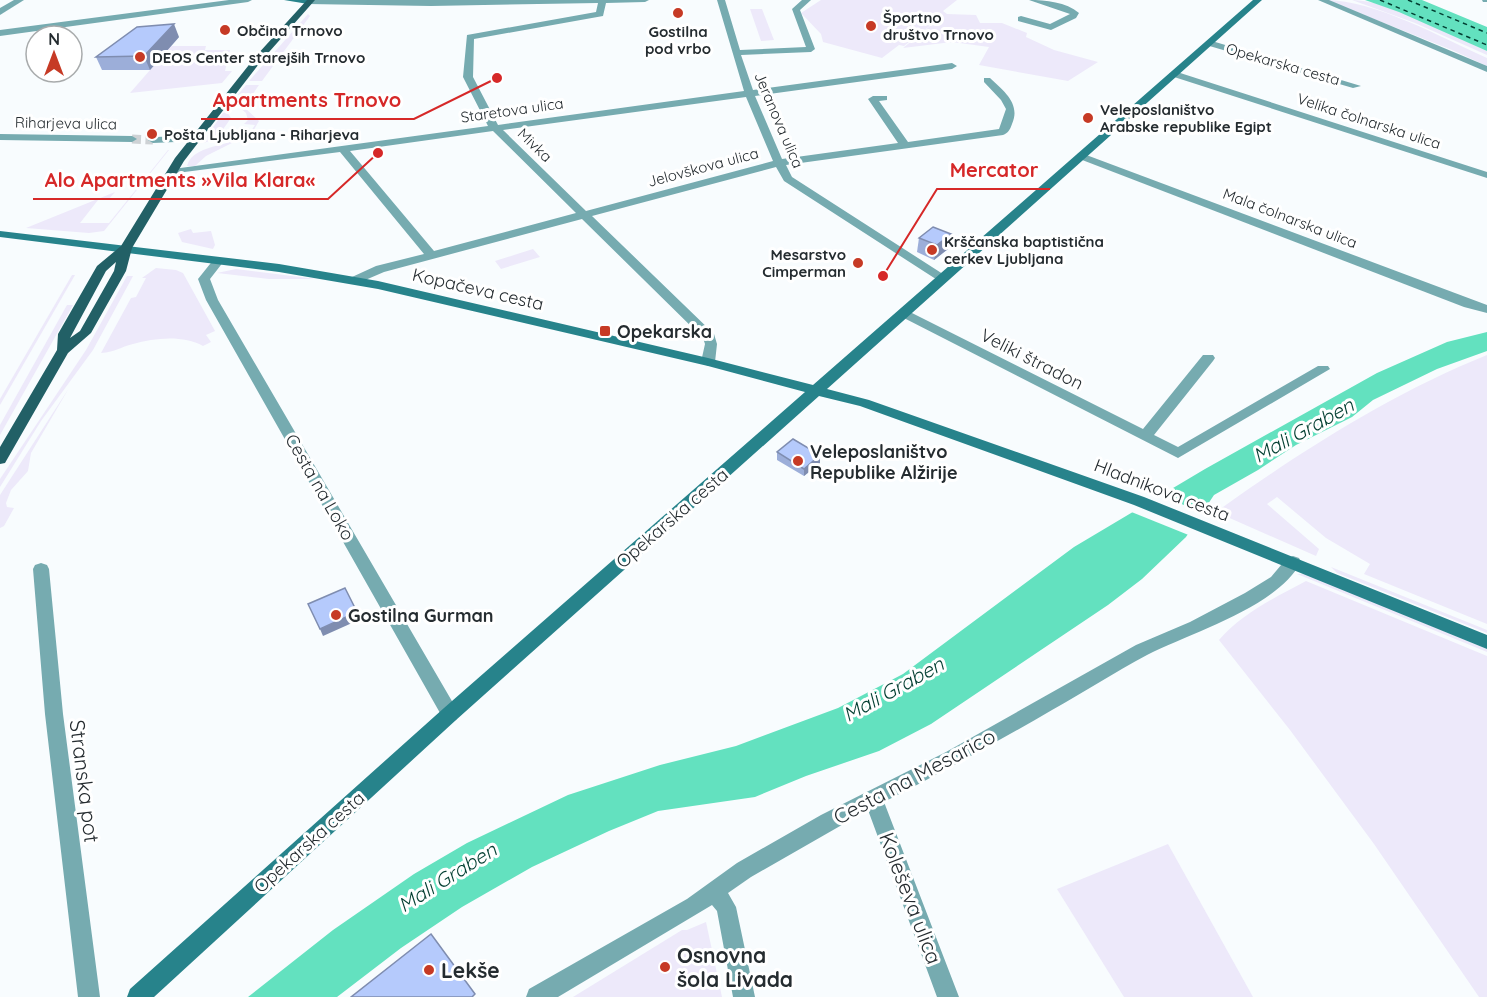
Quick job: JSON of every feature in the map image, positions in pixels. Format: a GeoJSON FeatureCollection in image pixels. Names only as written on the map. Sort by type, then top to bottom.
{"type":"FeatureCollection","features":[{"type":"Feature","properties":{"kind":"main road"},"geometry":{"type":"LineString","coordinates":[[0,459],[63,350],[85,333],[120,271],[126,248],[194,139],[309,1]]}},
{"type":"Feature","properties":{"kind":"main road"},"geometry":{"type":"LineString","coordinates":[[63,350],[64,334],[101,269],[126,248]]}},
{"type":"Feature","properties":{"kind":"street"},"geometry":{"type":"LineString","coordinates":[[0,12],[20,0]]}},
{"type":"Feature","properties":{"kind":"street"},"geometry":{"type":"LineString","coordinates":[[0,33],[248,0]]}},
{"type":"Feature","properties":{"kind":"street"},"geometry":{"type":"LineString","coordinates":[[288,0],[393,4],[645,0]]}},
{"type":"Feature","properties":{"kind":"street","name":"Jeranova ulica"},"geometry":{"type":"LineString","coordinates":[[721,0],[749,93],[778,163],[788,179],[942,279]]}},
{"type":"Feature","properties":{"kind":"street"},"geometry":{"type":"LineString","coordinates":[[736,53],[811,49],[796,9],[807,0]]}},
{"type":"Feature","properties":{"kind":"street"},"geometry":{"type":"LineString","coordinates":[[1021,19],[1051,27],[1075,13],[1067,8],[1033,0]]}},
{"type":"Feature","properties":{"kind":"street","name":"Opekarska cesta"},"geometry":{"type":"LineString","coordinates":[[138,997],[450,714],[1258,0]]}},
{"type":"Feature","properties":{"kind":"street"},"geometry":{"type":"LineString","coordinates":[[1322,0],[1487,69]]}},
{"type":"Feature","properties":{"kind":"street","name":"Mivka"},"geometry":{"type":"LineString","coordinates":[[603,1],[600,14],[470,37],[468,77],[494,128],[709,337],[711,342],[708,362]]}},
{"type":"Feature","properties":{"kind":"street","name":"Opekarska cesta"},"geometry":{"type":"LineString","coordinates":[[1209,43],[1356,86]]}},
{"type":"Feature","properties":{"kind":"street","name":"Staretova ulica"},"geometry":{"type":"LineString","coordinates":[[172,172],[749,93],[850,82],[952,66]]}},
{"type":"Feature","properties":{"kind":"street","name":"Velika čolnarska ulica"},"geometry":{"type":"LineString","coordinates":[[1174,74],[1487,175]]}},
{"type":"Feature","properties":{"kind":"street","name":"Jelovškova ulica"},"geometry":{"type":"LineString","coordinates":[[356,280],[380,269],[778,163],[1003,132],[1013,117],[1012,108],[987,80]]}},
{"type":"Feature","properties":{"kind":"street"},"geometry":{"type":"LineString","coordinates":[[884,98],[873,99],[904,144]]}},
{"type":"Feature","properties":{"kind":"street","name":"Riharjeva ulica"},"geometry":{"type":"LineString","coordinates":[[0,137],[132,139]]}},
{"type":"Feature","properties":{"kind":"street"},"geometry":{"type":"LineString","coordinates":[[153,140],[194,139]]}},
{"type":"Feature","properties":{"kind":"street"},"geometry":{"type":"LineString","coordinates":[[343,149],[431,255]]}},
{"type":"Feature","properties":{"kind":"street","name":"Mala čolnarska ulica"},"geometry":{"type":"LineString","coordinates":[[1081,156],[1468,304],[1487,309]]}},
{"type":"Feature","properties":{"kind":"street","name":"Kopačeva cesta"},"geometry":{"type":"LineString","coordinates":[[0,234],[126,248],[356,280],[708,362],[817,390]]}},
{"type":"Feature","properties":{"kind":"street","name":"Cesta na Loko"},"geometry":{"type":"LineString","coordinates":[[218,261],[204,279],[212,300],[450,714]]}},
{"type":"Feature","properties":{"kind":"street","name":"Veliki štradon"},"geometry":{"type":"LineString","coordinates":[[903,313],[1178,453],[1323,369]]}},
{"type":"Feature","properties":{"kind":"street"},"geometry":{"type":"LineString","coordinates":[[1145,436],[1208,358]]}},
{"type":"Feature","properties":{"kind":"street","name":"Hladnikova cesta"},"geometry":{"type":"LineString","coordinates":[[817,390],[914,419],[1139,501],[1487,642]]}},
{"type":"Feature","properties":{"kind":"street","name":"Cesta na Mesarico"},"geometry":{"type":"LineString","coordinates":[[537,997],[694,906],[744,870],[828,821],[874,800],[953,758],[1142,650],[1196,627],[1251,598],[1277,581],[1293,562]]}},
{"type":"Feature","properties":{"kind":"street","name":"Stranska pot"},"geometry":{"type":"LineString","coordinates":[[41,569],[54,714],[89,997]]}},
{"type":"Feature","properties":{"kind":"street","name":"Koleševa ulica"},"geometry":{"type":"LineString","coordinates":[[874,800],[948,997]]}},
{"type":"Feature","properties":{"kind":"street"},"geometry":{"type":"LineString","coordinates":[[714,891],[726,907],[744,997]]}},
{"type":"Feature","properties":{"kind":"shaded area"},"geometry":{"type":"Polygon","coordinates":[[[821,0],[957,0],[943,11],[947,14],[976,15],[980,23],[1002,23],[1027,33],[1026,37],[1054,50],[1098,62],[1068,81],[979,65],[989,47],[952,42],[903,48],[945,14],[904,46],[899,45],[882,58],[823,42],[821,34],[801,13],[821,0]]]}},
{"type":"Feature","properties":{"kind":"shaded area"},"geometry":{"type":"Polygon","coordinates":[[[1326,0],[1366,6],[1387,13],[1487,58],[1487,66],[1452,50],[1326,0]]]}},
{"type":"Feature","properties":{"kind":"shaded area"},"geometry":{"type":"Polygon","coordinates":[[[1352,0],[1401,12],[1487,51],[1487,55],[1415,23],[1352,0]]]}},
{"type":"Feature","properties":{"kind":"shaded area"},"geometry":{"type":"Polygon","coordinates":[[[750,9],[762,9],[774,40],[761,41],[750,9]]]}},
{"type":"Feature","properties":{"kind":"shaded area"},"geometry":{"type":"Polygon","coordinates":[[[308,14],[310,16],[262,81],[249,81],[308,14]]]}},
{"type":"Feature","properties":{"kind":"shaded area"},"geometry":{"type":"Polygon","coordinates":[[[171,46],[206,46],[205,50],[230,50],[225,71],[232,71],[222,83],[130,93],[171,46]]]}},
{"type":"Feature","properties":{"kind":"shaded area"},"geometry":{"type":"Polygon","coordinates":[[[246,85],[259,85],[244,107],[259,121],[252,133],[206,156],[195,166],[187,166],[191,158],[199,152],[240,138],[249,133],[255,125],[244,124],[248,120],[246,113],[239,107],[240,100],[236,97],[246,85]]]}},
{"type":"Feature","properties":{"kind":"shaded area"},"geometry":{"type":"Polygon","coordinates":[[[227,112],[231,118],[222,130],[212,140],[202,143],[223,113],[227,112]]]}},
{"type":"Feature","properties":{"kind":"shaded area"},"geometry":{"type":"Polygon","coordinates":[[[168,150],[104,231],[89,233],[26,228],[115,192],[108,200],[98,200],[80,223],[109,223],[168,150]]]}},
{"type":"Feature","properties":{"kind":"shaded area"},"geometry":{"type":"Polygon","coordinates":[[[191,229],[193,233],[211,231],[215,245],[213,249],[182,242],[178,233],[191,229]]]}},
{"type":"Feature","properties":{"kind":"shaded area"},"geometry":{"type":"Polygon","coordinates":[[[533,249],[540,257],[501,269],[495,261],[533,249]]]}},
{"type":"Feature","properties":{"kind":"shaded area"},"geometry":{"type":"Polygon","coordinates":[[[156,268],[183,273],[215,331],[206,335],[211,342],[203,346],[187,340],[160,339],[101,353],[131,298],[136,297],[146,278],[142,278],[156,268]]]}},
{"type":"Feature","properties":{"kind":"shaded area"},"geometry":{"type":"Polygon","coordinates":[[[236,269],[316,279],[269,279],[217,273],[236,269]]]}},
{"type":"Feature","properties":{"kind":"shaded area"},"geometry":{"type":"Polygon","coordinates":[[[72,275],[75,275],[0,405],[0,399],[72,275]]]}},
{"type":"Feature","properties":{"kind":"shaded area"},"geometry":{"type":"Polygon","coordinates":[[[127,276],[133,276],[93,350],[41,421],[0,487],[0,479],[86,350],[127,276]]]}},
{"type":"Feature","properties":{"kind":"shaded area"},"geometry":{"type":"Polygon","coordinates":[[[67,305],[73,305],[0,435],[0,425],[67,305]]]}},
{"type":"Feature","properties":{"kind":"shaded area"},"geometry":{"type":"Polygon","coordinates":[[[1487,355],[1487,624],[1364,574],[1370,564],[1326,538],[1277,497],[1267,504],[1319,549],[1316,556],[1216,512],[1313,446],[1381,406],[1451,370],[1487,355]]]}},
{"type":"Feature","properties":{"kind":"shaded area"},"geometry":{"type":"Polygon","coordinates":[[[69,388],[31,453],[28,471],[11,490],[6,503],[7,507],[14,508],[4,526],[0,528],[0,495],[69,388]]]}},
{"type":"Feature","properties":{"kind":"shaded area"},"geometry":{"type":"Polygon","coordinates":[[[1331,567],[1487,630],[1487,633],[1337,573],[1331,567]]]}},
{"type":"Feature","properties":{"kind":"shaded area"},"geometry":{"type":"Polygon","coordinates":[[[1297,574],[1306,574],[1487,649],[1487,652],[1297,574]]]}},
{"type":"Feature","properties":{"kind":"shaded area"},"geometry":{"type":"Polygon","coordinates":[[[1306,581],[1487,656],[1487,997],[1479,997],[1374,844],[1290,730],[1219,640],[1248,614],[1306,581]]]}},
{"type":"Feature","properties":{"kind":"shaded area"},"geometry":{"type":"Polygon","coordinates":[[[1168,844],[1253,997],[1124,997],[1057,889],[1168,844]]]}},
{"type":"Feature","properties":{"kind":"shaded area","name":"Osnovna šola Livada"},"geometry":{"type":"Polygon","coordinates":[[[706,922],[722,997],[573,997],[682,930],[706,922]]]}},
{"type":"Feature","properties":{"kind":"water"},"geometry":{"type":"Polygon","coordinates":[[[1365,0],[1422,0],[1487,27],[1487,51],[1399,12],[1365,0]]]}},
{"type":"Feature","properties":{"kind":"water","name":"Mali Graben"},"geometry":{"type":"Polygon","coordinates":[[[1487,332],[1487,351],[1437,369],[1373,400],[1352,417],[1296,445],[1214,495],[1186,537],[1142,579],[1108,605],[931,724],[879,751],[806,776],[755,797],[658,811],[609,831],[532,867],[462,907],[401,948],[337,997],[248,997],[333,930],[414,874],[467,843],[568,795],[660,765],[736,746],[838,708],[903,674],[1074,547],[1205,469],[1377,373],[1447,342],[1487,332]]]}},
{"type":"Feature","properties":{"kind":"pier"},"geometry":{"type":"Polygon","coordinates":[[[1157,494],[1206,514],[1191,536],[1129,511],[1157,494]]]}},
{"type":"Feature","properties":{"kind":"building"},"geometry":{"type":"Polygon","coordinates":[[[174,24],[144,56],[96,57],[137,27],[174,24]]]}},
{"type":"Feature","properties":{"kind":"building"},"geometry":{"type":"Polygon","coordinates":[[[933,227],[951,234],[937,245],[919,238],[933,227]]]}},
{"type":"Feature","properties":{"kind":"building"},"geometry":{"type":"Polygon","coordinates":[[[793,439],[820,455],[804,469],[777,452],[793,439]]]}},
{"type":"Feature","properties":{"kind":"building","name":"Gostilna Gurman"},"geometry":{"type":"Polygon","coordinates":[[[345,588],[357,612],[320,629],[308,604],[345,588]]]}},
{"type":"Feature","properties":{"kind":"building","name":"Lekše"},"geometry":{"type":"Polygon","coordinates":[[[431,934],[475,994],[472,997],[351,997],[431,934]]]}},
{"type":"Feature","properties":{"kind":"ferry route"},"geometry":{"type":"LineString","coordinates":[[1380,0],[1487,45]]}},
{"type":"Feature","properties":{"kind":"ferry route"},"geometry":{"type":"LineString","coordinates":[[1408,0],[1487,33]]}},
{"type":"Feature","properties":{"kind":"tunnel"},"geometry":{"type":"LineString","coordinates":[[132,139],[153,140]]}},
{"type":"Feature","properties":{"kind":"place","name":"Gostilna pod vrbo"},"geometry":{"type":"Point","coordinates":[678,13]}},
{"type":"Feature","properties":{"kind":"place","name":"Športno društvo Trnovo"},"geometry":{"type":"Point","coordinates":[871,26]}},
{"type":"Feature","properties":{"kind":"place","name":"Občina Trnovo"},"geometry":{"type":"Point","coordinates":[225,30]}},
{"type":"Feature","properties":{"kind":"place","name":"DEOS Center starejših Trnovo"},"geometry":{"type":"Point","coordinates":[140,57]}},
{"type":"Feature","properties":{"kind":"place","name":"Apartments Trnovo"},"geometry":{"type":"Point","coordinates":[497,78]}},
{"type":"Feature","properties":{"kind":"place","name":"Veleposlaništvo Arabske republike Egipt"},"geometry":{"type":"Point","coordinates":[1088,118]}},
{"type":"Feature","properties":{"kind":"place","name":"Pošta Ljubljana - Riharjeva"},"geometry":{"type":"Point","coordinates":[152,134]}},
{"type":"Feature","properties":{"kind":"place","name":"Alo Apartments »Vila Klara«"},"geometry":{"type":"Point","coordinates":[378,153]}},
{"type":"Feature","properties":{"kind":"place","name":"Krščanska baptistična cerkev Ljubljana"},"geometry":{"type":"Point","coordinates":[932,250]}},
{"type":"Feature","properties":{"kind":"place","name":"Mesarstvo Cimperman"},"geometry":{"type":"Point","coordinates":[858,263]}},
{"type":"Feature","properties":{"kind":"place","name":"Mercator"},"geometry":{"type":"Point","coordinates":[883,276]}},
{"type":"Feature","properties":{"kind":"place","name":"Opekarska"},"geometry":{"type":"Point","coordinates":[605,331]}},
{"type":"Feature","properties":{"kind":"place","name":"Veleposlaništvo Republike Alžirije"},"geometry":{"type":"Point","coordinates":[798,461]}},
{"type":"Feature","properties":{"kind":"place","name":"Gostilna Gurman"},"geometry":{"type":"Point","coordinates":[336,615]}},
{"type":"Feature","properties":{"kind":"place","name":"Osnovna šola Livada"},"geometry":{"type":"Point","coordinates":[665,967]}},
{"type":"Feature","properties":{"kind":"place","name":"Lekše"},"geometry":{"type":"Point","coordinates":[429,970]}}]}
